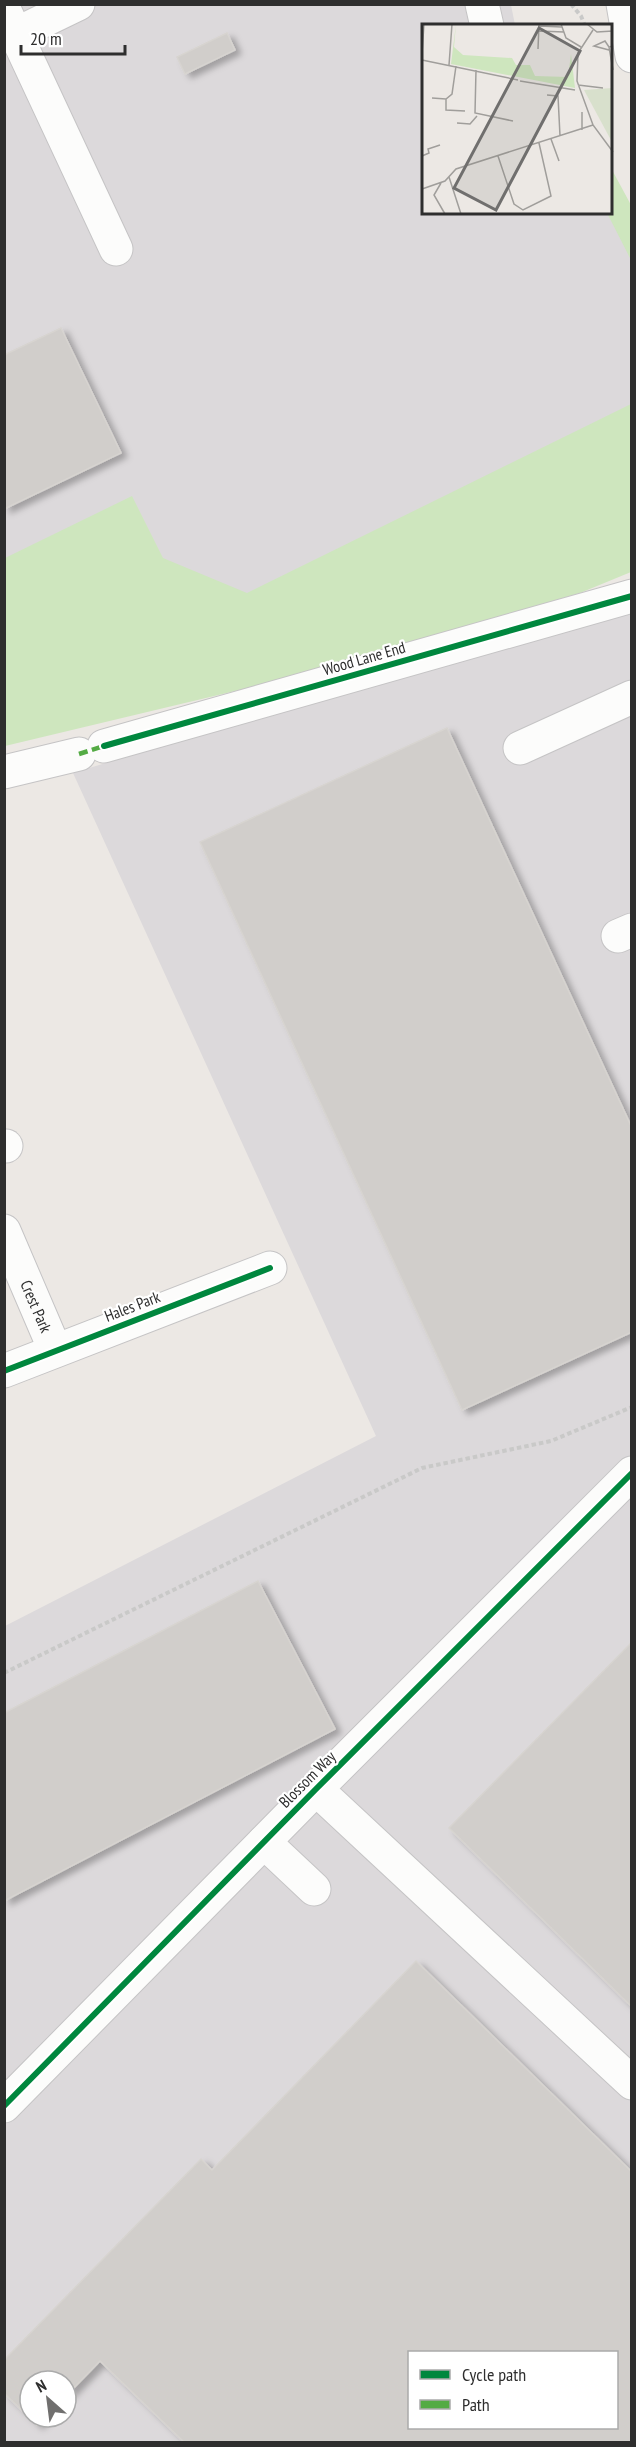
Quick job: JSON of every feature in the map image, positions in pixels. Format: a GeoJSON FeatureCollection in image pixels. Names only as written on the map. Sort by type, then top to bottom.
{"type":"FeatureCollection","features":[{"type":"Feature","properties":{"kind":"street"},"geometry":{"type":"LineString","coordinates":[[78,4],[10,21],[116,249]]}},
{"type":"Feature","properties":{"kind":"street"},"geometry":{"type":"LineString","coordinates":[[482,4],[487,24]]}},
{"type":"Feature","properties":{"kind":"street"},"geometry":{"type":"LineString","coordinates":[[623,4],[632,56]]}},
{"type":"Feature","properties":{"kind":"street","name":"Wood Lane End"},"geometry":{"type":"LineString","coordinates":[[4,772],[92,750],[632,597]]}},
{"type":"Feature","properties":{"kind":"street"},"geometry":{"type":"LineString","coordinates":[[519,748],[632,697]]}},
{"type":"Feature","properties":{"kind":"street","name":"Crest Park"},"geometry":{"type":"LineString","coordinates":[[4,1231],[56,1350]]}},
{"type":"Feature","properties":{"kind":"street","name":"Hales Park"},"geometry":{"type":"LineString","coordinates":[[4,1371],[270,1268]]}},
{"type":"Feature","properties":{"kind":"street","name":"Blossom Way"},"geometry":{"type":"LineString","coordinates":[[4,2106],[632,1473]]}},
{"type":"Feature","properties":{"kind":"street"},"geometry":{"type":"LineString","coordinates":[[316,1789],[632,2084]]}},
{"type":"Feature","properties":{"kind":"street"},"geometry":{"type":"LineString","coordinates":[[264,1842],[314,1889]]}},
{"type":"Feature","properties":{"kind":"path"},"geometry":{"type":"LineString","coordinates":[[571,4],[584,24]]}},
{"type":"Feature","properties":{"kind":"path"},"geometry":{"type":"LineString","coordinates":[[4,1674],[422,1468],[551,1441],[632,1407]]}},
{"type":"Feature","properties":{"kind":"shaded area"},"geometry":{"type":"Polygon","coordinates":[[[4,5],[511,5],[515,24],[422,24],[422,214],[611,214],[631,241],[631,413],[250,599],[5,685],[4,5]]]}},
{"type":"Feature","properties":{"kind":"shaded area"},"geometry":{"type":"Polygon","coordinates":[[[631,602],[631,2442],[5,2442],[5,1626],[376,1436],[73,773],[631,602]]]}},
{"type":"Feature","properties":{"kind":"green space"},"geometry":{"type":"Polygon","coordinates":[[[612,170],[631,205],[631,260],[608,214],[612,214],[612,170]]]}},
{"type":"Feature","properties":{"kind":"green space"},"geometry":{"type":"Polygon","coordinates":[[[631,404],[631,572],[580,593],[260,685],[5,746],[5,558],[132,496],[163,558],[247,593],[631,404]]]}},
{"type":"Feature","properties":{"kind":"building"},"geometry":{"type":"Polygon","coordinates":[[[227,33],[235,50],[185,74],[177,57],[227,33]]]}},
{"type":"Feature","properties":{"kind":"building"},"geometry":{"type":"Polygon","coordinates":[[[61,328],[121,453],[4,509],[4,355],[61,328]]]}},
{"type":"Feature","properties":{"kind":"building"},"geometry":{"type":"Polygon","coordinates":[[[447,728],[632,1128],[632,1332],[462,1410],[200,842],[447,728]]]}},
{"type":"Feature","properties":{"kind":"building"},"geometry":{"type":"Polygon","coordinates":[[[258,1581],[335,1729],[4,1901],[4,1713],[258,1581]]]}},
{"type":"Feature","properties":{"kind":"building"},"geometry":{"type":"Polygon","coordinates":[[[632,1642],[632,2007],[449,1828],[632,1642]]]}},
{"type":"Feature","properties":{"kind":"building"},"geometry":{"type":"Polygon","coordinates":[[[416,1961],[632,2172],[632,2442],[184,2442],[100,2361],[78,2384],[78,2369],[18,2369],[18,2407],[4,2393],[4,2360],[201,2159],[212,2170],[416,1961]]]}},
{"type":"Feature","properties":{"kind":"marked path"},"geometry":{"type":"LineString","coordinates":[[79,754],[104,746]]}},
{"type":"Feature","properties":{"kind":"cycle path"},"geometry":{"type":"LineString","coordinates":[[104,746],[632,596]]}},
{"type":"Feature","properties":{"kind":"cycle path"},"geometry":{"type":"LineString","coordinates":[[4,1371],[270,1268]]}},
{"type":"Feature","properties":{"kind":"cycle path"},"geometry":{"type":"LineString","coordinates":[[4,2106],[632,1473]]}}]}
